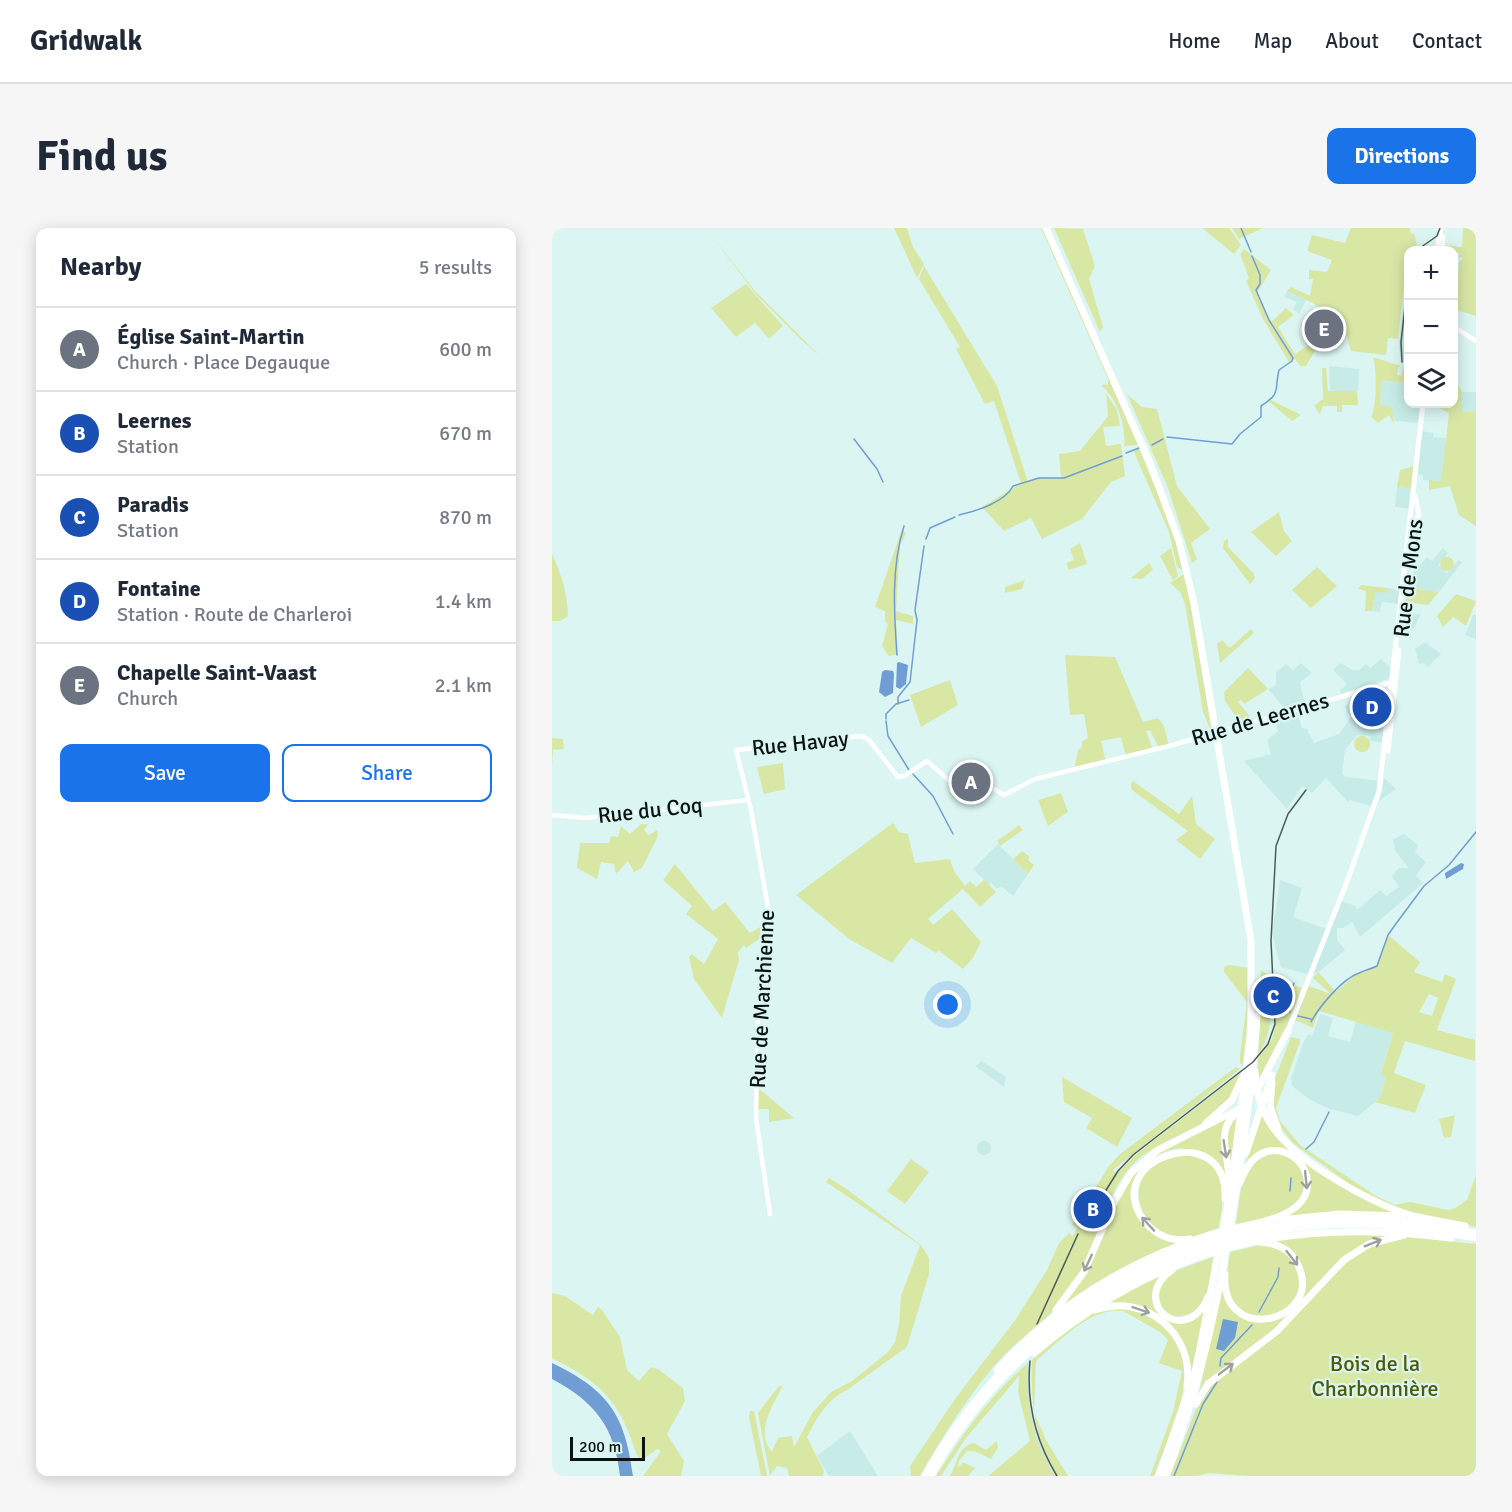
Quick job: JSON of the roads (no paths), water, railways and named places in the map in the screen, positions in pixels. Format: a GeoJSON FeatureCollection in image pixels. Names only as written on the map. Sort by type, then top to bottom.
{"type":"FeatureCollection","features":[{"type":"Feature","properties":{"kind":"highway"},"geometry":{"type":"LineString","coordinates":[[1048,228],[1166,488],[1189,561],[1252,916],[1257,992],[1251,1054],[1250,1099],[1233,1194],[1225,1256],[1209,1338],[1166,1476]]}},
{"type":"Feature","properties":{"kind":"highway"},"geometry":{"type":"LineString","coordinates":[[1239,1184],[1251,1130],[1288,1031]]}},
{"type":"Feature","properties":{"kind":"highway"},"geometry":{"type":"LineString","coordinates":[[1233,1194],[1223,1139],[1227,1124],[1260,1087],[1288,1031]]}},
{"type":"Feature","properties":{"kind":"highway"},"geometry":{"type":"LineString","coordinates":[[1250,1099],[1251,1054]]}},
{"type":"Feature","properties":{"kind":"highway"},"geometry":{"type":"LineString","coordinates":[[925,1476],[985,1383],[1067,1299],[1079,1281],[1114,1200],[1131,1173],[1150,1155],[1214,1118],[1227,1106],[1239,1086],[1251,1054]]}},
{"type":"Feature","properties":{"kind":"highway"},"geometry":{"type":"LineString","coordinates":[[1275,1066],[1270,1094],[1271,1110],[1286,1141]]}},
{"type":"Feature","properties":{"kind":"highway"},"geometry":{"type":"LineString","coordinates":[[1250,1099],[1262,1108],[1271,1125],[1286,1141],[1363,1196],[1387,1208],[1476,1231]]}},
{"type":"Feature","properties":{"kind":"highway"},"geometry":{"type":"LineString","coordinates":[[1178,1139],[1250,1099]]}},
{"type":"Feature","properties":{"kind":"highway"},"geometry":{"type":"LineString","coordinates":[[1215,1243],[1202,1237],[1170,1239],[1155,1232],[1141,1216],[1137,1189],[1148,1166],[1160,1156],[1187,1151],[1207,1159],[1218,1170],[1224,1185],[1227,1209]]}},
{"type":"Feature","properties":{"kind":"highway"},"geometry":{"type":"LineString","coordinates":[[1159,1476],[1187,1410],[1227,1209],[1233,1194],[1252,1160],[1269,1151],[1289,1154],[1304,1167],[1307,1188],[1301,1203],[1287,1214],[1261,1222],[1238,1238]]}},
{"type":"Feature","properties":{"kind":"highway"},"geometry":{"type":"LineString","coordinates":[[1261,1222],[1340,1214],[1420,1218]]}},
{"type":"Feature","properties":{"kind":"highway"},"geometry":{"type":"LineString","coordinates":[[931,1476],[956,1435],[980,1404],[1040,1342],[1093,1302],[1144,1273],[1215,1243],[1285,1224],[1357,1219],[1406,1222],[1476,1231]]}},
{"type":"Feature","properties":{"kind":"highway"},"geometry":{"type":"LineString","coordinates":[[964,1415],[1018,1355],[1076,1307],[1142,1268],[1215,1243],[1294,1228],[1358,1224],[1414,1228],[1476,1240]]}},
{"type":"Feature","properties":{"kind":"highway"},"geometry":{"type":"LineString","coordinates":[[1238,1238],[1321,1231],[1377,1230],[1476,1240]]}},
{"type":"Feature","properties":{"kind":"highway"},"geometry":{"type":"LineString","coordinates":[[1187,1410],[1208,1384],[1277,1331],[1344,1260],[1378,1241],[1417,1234]]}},
{"type":"Feature","properties":{"kind":"highway"},"geometry":{"type":"LineString","coordinates":[[1031,1335],[1062,1310],[1116,1276],[1202,1237]]}},
{"type":"Feature","properties":{"kind":"highway"},"geometry":{"type":"LineString","coordinates":[[1225,1256],[1226,1292],[1237,1310],[1248,1317],[1261,1320],[1273,1319],[1286,1313],[1296,1302],[1301,1289],[1301,1274],[1293,1256],[1271,1244],[1238,1238]]}},
{"type":"Feature","properties":{"kind":"highway"},"geometry":{"type":"LineString","coordinates":[[1214,1281],[1204,1305],[1195,1316],[1183,1321],[1165,1316],[1155,1300],[1156,1288],[1164,1276],[1215,1243]]}},
{"type":"Feature","properties":{"kind":"highway"},"geometry":{"type":"LineString","coordinates":[[980,1404],[1033,1354],[1084,1314],[1125,1289],[1188,1261]]}},
{"type":"Feature","properties":{"kind":"highway"},"geometry":{"type":"LineString","coordinates":[[1084,1314],[1107,1306],[1133,1307],[1149,1312],[1169,1326],[1183,1347],[1187,1362],[1187,1410]]}},
{"type":"Feature","properties":{"kind":"main road"},"geometry":{"type":"LineString","coordinates":[[1438,246],[1442,228]]}},
{"type":"Feature","properties":{"kind":"main road"},"geometry":{"type":"LineString","coordinates":[[1442,228],[1442,246]]}},
{"type":"Feature","properties":{"kind":"main road","name":"Rue de Mons"},"geometry":{"type":"LineString","coordinates":[[1393,682],[1423,408]]}},
{"type":"Feature","properties":{"kind":"main road","name":"Rue de Mons"},"geometry":{"type":"LineString","coordinates":[[1393,682],[1412,531],[1418,510],[1415,500],[1424,408]]}},
{"type":"Feature","properties":{"kind":"main road"},"geometry":{"type":"LineString","coordinates":[[1416,521],[1410,515],[1418,510]]}},
{"type":"Feature","properties":{"kind":"main road"},"geometry":{"type":"LineString","coordinates":[[1288,1031],[1359,850],[1379,791],[1393,682]]}},
{"type":"Feature","properties":{"kind":"street"},"geometry":{"type":"LineString","coordinates":[[1458,330],[1476,341]]}},
{"type":"Feature","properties":{"kind":"street","name":"Rue de Leernes"},"geometry":{"type":"LineString","coordinates":[[1004,795],[1035,779],[1160,748],[1393,682]]}},
{"type":"Feature","properties":{"kind":"street","name":"Rue Havay"},"geometry":{"type":"LineString","coordinates":[[736,750],[864,737],[898,777],[904,776],[927,761],[962,791],[972,792],[989,786],[1004,795]]}},
{"type":"Feature","properties":{"kind":"street","name":"Rue de Marchienne"},"geometry":{"type":"LineString","coordinates":[[736,750],[748,800],[769,919],[758,1018],[756,1118],[770,1214]]}},
{"type":"Feature","properties":{"kind":"street","name":"Rue du Coq"},"geometry":{"type":"LineString","coordinates":[[552,814],[585,818],[748,800]]}},
{"type":"Feature","properties":{"kind":"water"},"geometry":{"type":"Polygon","coordinates":[[[897,663],[908,665],[906,684],[900,689],[896,687],[897,663]]]}},
{"type":"Feature","properties":{"kind":"water"},"geometry":{"type":"Polygon","coordinates":[[[893,671],[894,674],[893,693],[885,697],[879,692],[882,672],[893,671]]]}},
{"type":"Feature","properties":{"kind":"water"},"geometry":{"type":"Polygon","coordinates":[[[1461,863],[1464,864],[1463,869],[1446,879],[1445,873],[1461,863]]]}},
{"type":"Feature","properties":{"kind":"water"},"geometry":{"type":"Polygon","coordinates":[[[1223,1319],[1238,1322],[1235,1338],[1224,1351],[1216,1349],[1223,1319]]]}},
{"type":"Feature","properties":{"kind":"water"},"geometry":{"type":"Polygon","coordinates":[[[552,1363],[587,1383],[610,1406],[625,1436],[633,1476],[620,1476],[613,1443],[600,1417],[580,1397],[552,1379],[552,1363]]]}},
{"type":"Feature","properties":{"kind":"waterway"},"geometry":{"type":"LineString","coordinates":[[1241,228],[1251,252]]}},
{"type":"Feature","properties":{"kind":"waterway"},"geometry":{"type":"LineString","coordinates":[[1167,437],[1232,444],[1240,434],[1261,417],[1261,406],[1275,394],[1279,370],[1292,361],[1293,358],[1269,320],[1256,290],[1260,284],[1260,275],[1252,256]]}},
{"type":"Feature","properties":{"kind":"waterway"},"geometry":{"type":"LineString","coordinates":[[854,439],[877,469],[883,482]]}},
{"type":"Feature","properties":{"kind":"waterway"},"geometry":{"type":"LineString","coordinates":[[1152,445],[1163,439]]}},
{"type":"Feature","properties":{"kind":"waterway"},"geometry":{"type":"LineString","coordinates":[[1126,453],[1139,448]]}},
{"type":"Feature","properties":{"kind":"waterway"},"geometry":{"type":"LineString","coordinates":[[959,515],[997,501],[1004,497],[1013,486],[1039,478],[1064,478],[1122,456]]}},
{"type":"Feature","properties":{"kind":"waterway"},"geometry":{"type":"LineString","coordinates":[[926,539],[930,528],[955,517]]}},
{"type":"Feature","properties":{"kind":"waterway"},"geometry":{"type":"LineString","coordinates":[[897,655],[894,607],[895,574],[904,526]]}},
{"type":"Feature","properties":{"kind":"waterway"},"geometry":{"type":"LineString","coordinates":[[898,704],[898,697],[910,682],[917,620],[915,610],[924,546]]}},
{"type":"Feature","properties":{"kind":"waterway"},"geometry":{"type":"LineString","coordinates":[[886,719],[886,714],[896,704],[909,700]]}},
{"type":"Feature","properties":{"kind":"waterway"},"geometry":{"type":"LineString","coordinates":[[886,721],[888,736],[909,770]]}},
{"type":"Feature","properties":{"kind":"waterway"},"geometry":{"type":"LineString","coordinates":[[913,774],[933,796],[953,834]]}},
{"type":"Feature","properties":{"kind":"waterway"},"geometry":{"type":"LineString","coordinates":[[1311,1022],[1325,1001],[1345,981],[1377,966],[1388,935],[1395,925],[1424,886],[1449,865],[1476,832]]}},
{"type":"Feature","properties":{"kind":"waterway"},"geometry":{"type":"LineString","coordinates":[[1290,1012],[1286,1009],[1294,983]]}},
{"type":"Feature","properties":{"kind":"waterway"},"geometry":{"type":"LineString","coordinates":[[1298,1016],[1311,1019]]}},
{"type":"Feature","properties":{"kind":"waterway"},"geometry":{"type":"LineString","coordinates":[[1306,1149],[1314,1142],[1329,1112]]}},
{"type":"Feature","properties":{"kind":"waterway"},"geometry":{"type":"LineString","coordinates":[[1290,1191],[1291,1178]]}},
{"type":"Feature","properties":{"kind":"waterway"},"geometry":{"type":"LineString","coordinates":[[1259,1312],[1278,1277],[1279,1268]]}},
{"type":"Feature","properties":{"kind":"waterway"},"geometry":{"type":"LineString","coordinates":[[1220,1366],[1221,1358],[1252,1325]]}},
{"type":"Feature","properties":{"kind":"waterway"},"geometry":{"type":"LineString","coordinates":[[1174,1476],[1203,1404],[1217,1382]]}},
{"type":"Feature","properties":{"kind":"tram line"},"geometry":{"type":"LineString","coordinates":[[1423,246],[1437,236],[1440,228]]}},
{"type":"Feature","properties":{"kind":"tram line"},"geometry":{"type":"LineString","coordinates":[[1402,362],[1401,342],[1406,300]]}},
{"type":"Feature","properties":{"kind":"tram line"},"geometry":{"type":"LineString","coordinates":[[1103,1195],[1118,1171],[1133,1155],[1253,1062],[1268,1044],[1275,1024],[1271,941],[1276,846],[1288,814],[1306,790]]}},
{"type":"Feature","properties":{"kind":"tram line"},"geometry":{"type":"LineString","coordinates":[[1037,1324],[1078,1234]]}},
{"type":"Feature","properties":{"kind":"tram line"},"geometry":{"type":"LineString","coordinates":[[1030,1361],[1029,1392],[1034,1421],[1043,1449],[1057,1476]]}},
{"type":"Feature","properties":{"kind":"place","name":"Chapelle Saint-Vaast"},"geometry":{"type":"Point","coordinates":[1324,329]}},
{"type":"Feature","properties":{"kind":"place","name":"Fontaine"},"geometry":{"type":"Point","coordinates":[1372,707]}},
{"type":"Feature","properties":{"kind":"place","name":"Église Saint-Martin"},"geometry":{"type":"Point","coordinates":[971,782]}},
{"type":"Feature","properties":{"kind":"place","name":"Paradis"},"geometry":{"type":"Point","coordinates":[1273,996]}},
{"type":"Feature","properties":{"kind":"place","name":"Leernes"},"geometry":{"type":"Point","coordinates":[1093,1209]}},
{"type":"Feature","properties":{"kind":"park label","name":"Bois de la Charbonnière"},"geometry":{"type":"Point","coordinates":[1375,1376]}}]}
